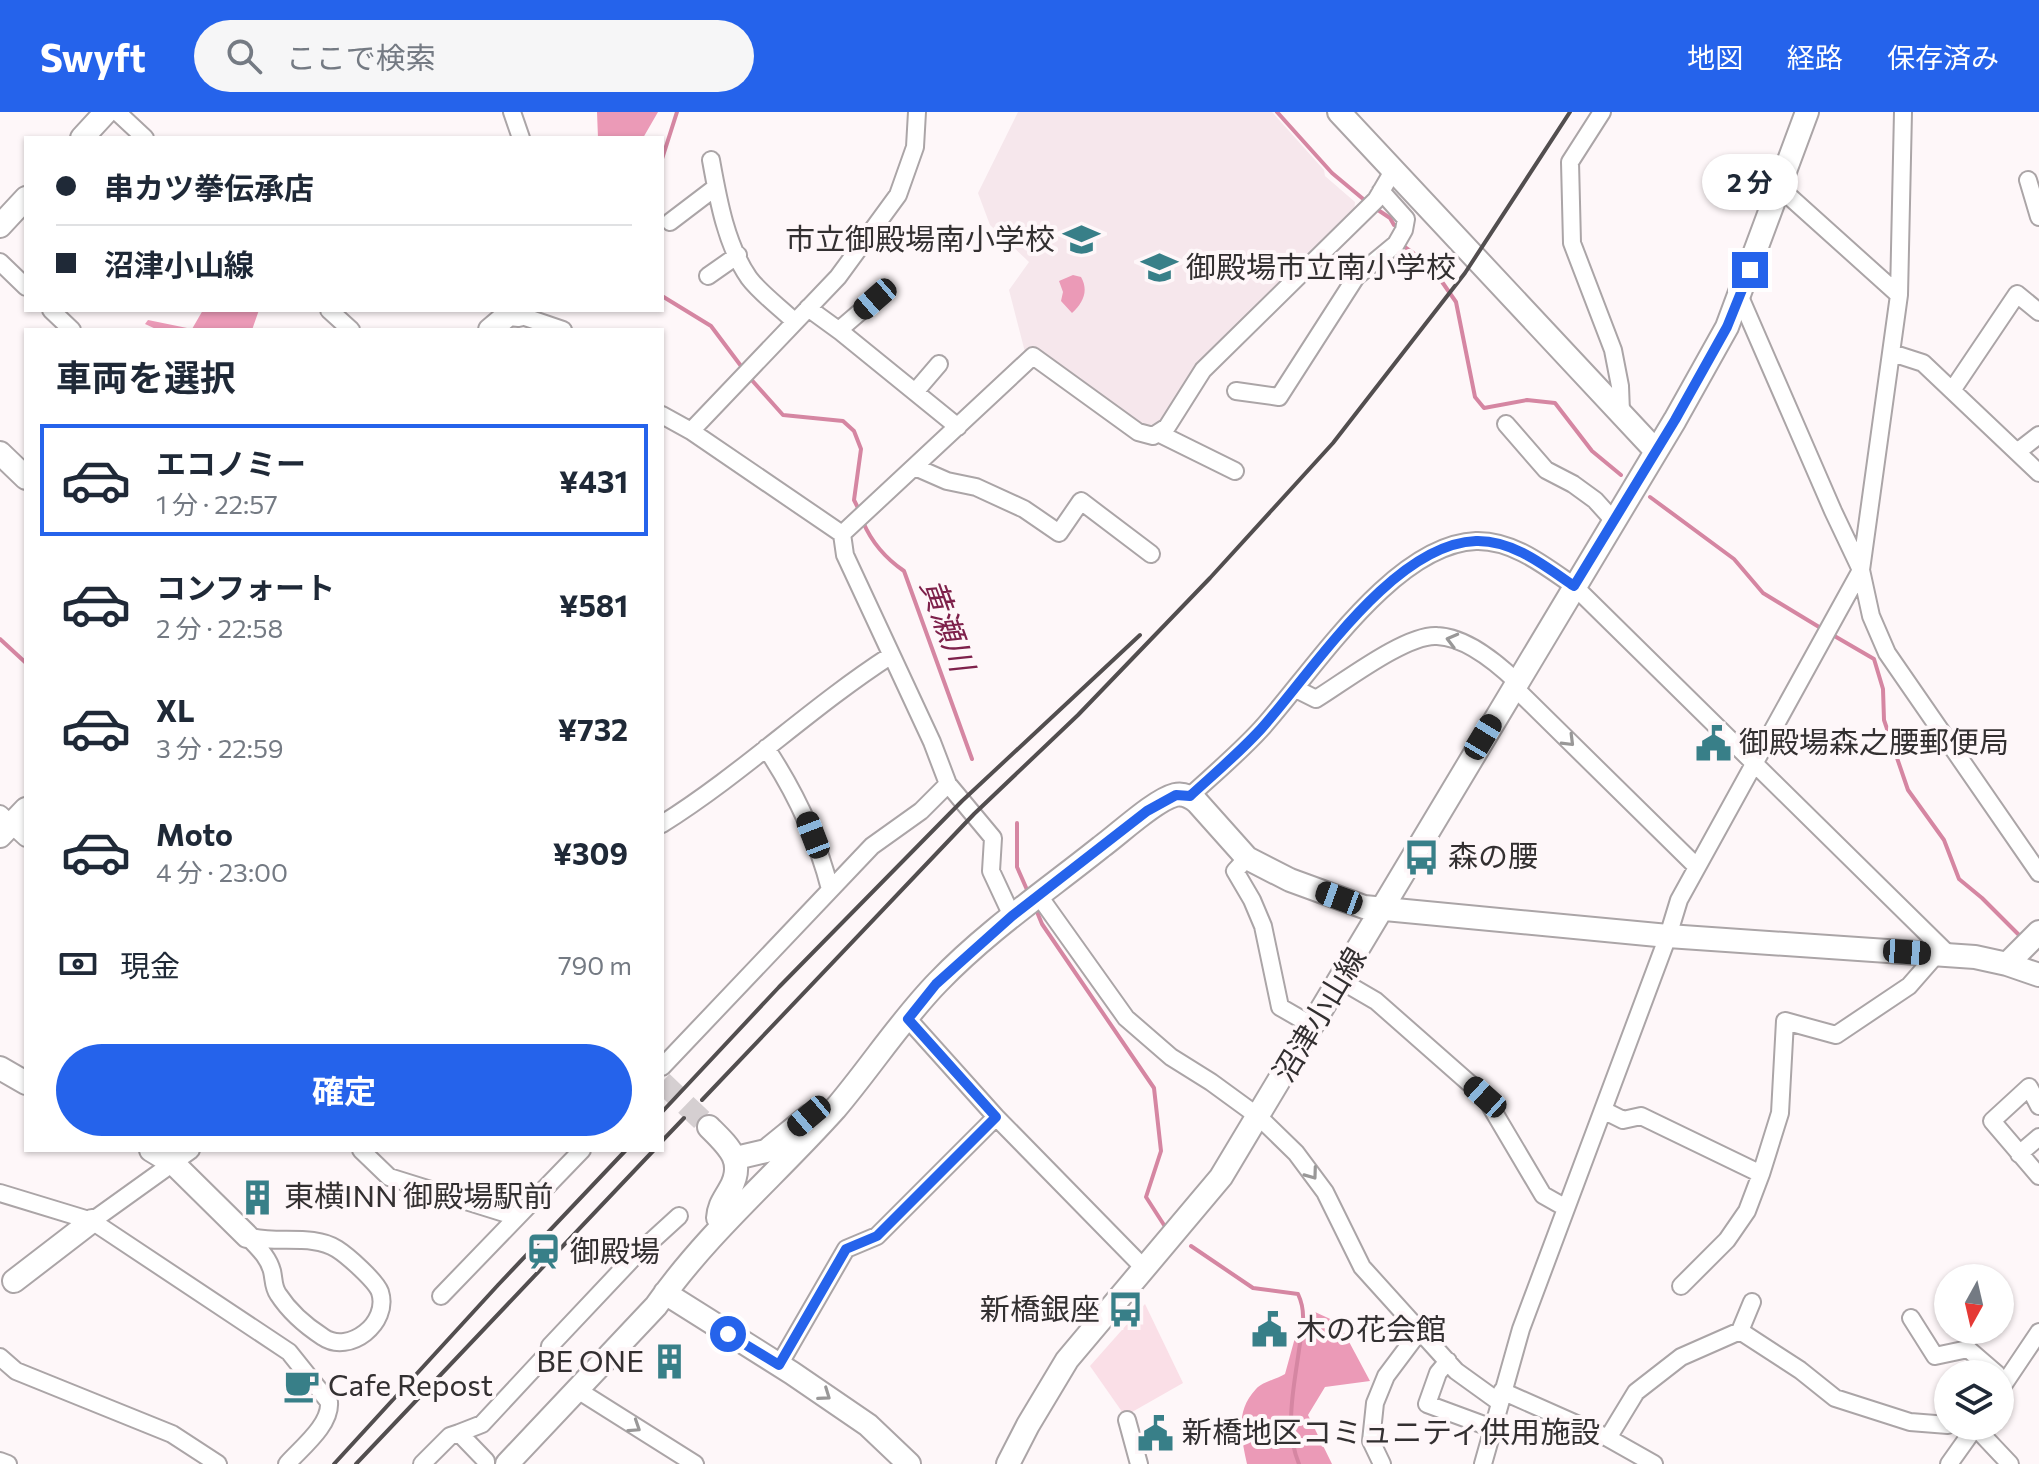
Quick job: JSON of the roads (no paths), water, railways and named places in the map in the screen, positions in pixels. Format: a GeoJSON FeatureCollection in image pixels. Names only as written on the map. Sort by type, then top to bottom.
{"type":"FeatureCollection","features":[{"type":"Feature","properties":{"kind":"street"},"geometry":{"type":"LineString","coordinates":[[84,136],[106,112]]}},
{"type":"Feature","properties":{"kind":"street"},"geometry":{"type":"LineString","coordinates":[[117,112],[143,136]]}},
{"type":"Feature","properties":{"kind":"street"},"geometry":{"type":"LineString","coordinates":[[691,431],[838,277],[898,195],[915,147],[917,112]]}},
{"type":"Feature","properties":{"kind":"street"},"geometry":{"type":"LineString","coordinates":[[1602,112],[1570,162],[1572,243],[1613,350],[1621,412]]}},
{"type":"Feature","properties":{"kind":"street","name":"沼津小山線"},"geometry":{"type":"LineString","coordinates":[[1008,1464],[1067,1360],[1221,1177],[1615,522],[1727,327],[1807,112]]}},
{"type":"Feature","properties":{"kind":"street"},"geometry":{"type":"LineString","coordinates":[[1483,1464],[1521,1329],[1679,900],[1861,570],[1899,295],[1903,112]]}},
{"type":"Feature","properties":{"kind":"street"},"geometry":{"type":"LineString","coordinates":[[509,113],[520,136]]}},
{"type":"Feature","properties":{"kind":"street"},"geometry":{"type":"LineString","coordinates":[[1352,117],[1393,171],[1656,451]]}},
{"type":"Feature","properties":{"kind":"street"},"geometry":{"type":"LineString","coordinates":[[711,160],[718,204],[750,279],[795,322]]}},
{"type":"Feature","properties":{"kind":"street"},"geometry":{"type":"LineString","coordinates":[[1393,171],[1378,196],[1362,213],[1203,370],[1167,427],[1153,436],[1138,432],[1033,356],[847,530],[845,555],[932,742],[948,784],[993,838],[991,871],[1126,1018],[1171,1057],[1259,1117],[1296,1153],[1325,1192],[1362,1267],[1456,1371],[1500,1396],[1608,1438],[1654,1464]]}},
{"type":"Feature","properties":{"kind":"street"},"geometry":{"type":"LineString","coordinates":[[2028,180],[2039,217]]}},
{"type":"Feature","properties":{"kind":"street"},"geometry":{"type":"LineString","coordinates":[[670,222],[716,187]]}},
{"type":"Feature","properties":{"kind":"street"},"geometry":{"type":"LineString","coordinates":[[1780,188],[1899,295]]}},
{"type":"Feature","properties":{"kind":"street"},"geometry":{"type":"LineString","coordinates":[[1236,391],[1279,397],[1356,277],[1396,244],[1406,219],[1378,196]]}},
{"type":"Feature","properties":{"kind":"street"},"geometry":{"type":"LineString","coordinates":[[0,226],[24,200]]}},
{"type":"Feature","properties":{"kind":"street"},"geometry":{"type":"LineString","coordinates":[[708,276],[738,255]]}},
{"type":"Feature","properties":{"kind":"street"},"geometry":{"type":"LineString","coordinates":[[0,262],[24,285]]}},
{"type":"Feature","properties":{"kind":"street"},"geometry":{"type":"LineString","coordinates":[[1953,389],[2017,294],[2039,312]]}},
{"type":"Feature","properties":{"kind":"street"},"geometry":{"type":"LineString","coordinates":[[1740,297],[1861,570],[1871,616],[1887,653],[2039,873]]}},
{"type":"Feature","properties":{"kind":"street"},"geometry":{"type":"LineString","coordinates":[[839,330],[875,299]]}},
{"type":"Feature","properties":{"kind":"street"},"geometry":{"type":"LineString","coordinates":[[808,308],[958,427]]}},
{"type":"Feature","properties":{"kind":"street"},"geometry":{"type":"LineString","coordinates":[[53,312],[70,328]]}},
{"type":"Feature","properties":{"kind":"street"},"geometry":{"type":"LineString","coordinates":[[331,312],[349,328]]}},
{"type":"Feature","properties":{"kind":"street"},"geometry":{"type":"LineString","coordinates":[[492,328],[509,314],[556,328]]}},
{"type":"Feature","properties":{"kind":"street"},"geometry":{"type":"LineString","coordinates":[[1892,353],[1923,363],[2039,473]]}},
{"type":"Feature","properties":{"kind":"street"},"geometry":{"type":"LineString","coordinates":[[915,392],[939,364]]}},
{"type":"Feature","properties":{"kind":"street"},"geometry":{"type":"LineString","coordinates":[[664,416],[847,530]]}},
{"type":"Feature","properties":{"kind":"street"},"geometry":{"type":"LineString","coordinates":[[1506,424],[1546,470],[1595,500],[1615,522]]}},
{"type":"Feature","properties":{"kind":"street"},"geometry":{"type":"LineString","coordinates":[[1158,433],[1235,471]]}},
{"type":"Feature","properties":{"kind":"street"},"geometry":{"type":"LineString","coordinates":[[2017,452],[2039,435]]}},
{"type":"Feature","properties":{"kind":"street"},"geometry":{"type":"LineString","coordinates":[[0,453],[24,476]]}},
{"type":"Feature","properties":{"kind":"street"},"geometry":{"type":"LineString","coordinates":[[915,467],[947,481],[976,487],[1012,504],[1059,533],[1081,501],[1151,554]]}},
{"type":"Feature","properties":{"kind":"street"},"geometry":{"type":"LineString","coordinates":[[1190,796],[1259,731],[1296,689],[1314,662],[1390,580],[1448,547],[1475,541],[1504,545],[1544,565],[1574,586],[1943,955]]}},
{"type":"Feature","properties":{"kind":"street"},"geometry":{"type":"LineString","coordinates":[[1296,689],[1316,699],[1414,639],[1437,636],[1465,643],[1515,684],[1696,866]]}},
{"type":"Feature","properties":{"kind":"street"},"geometry":{"type":"LineString","coordinates":[[664,823],[849,682],[890,656]]}},
{"type":"Feature","properties":{"kind":"street"},"geometry":{"type":"LineString","coordinates":[[766,748],[804,812],[830,889]]}},
{"type":"Feature","properties":{"kind":"street"},"geometry":{"type":"LineString","coordinates":[[665,1058],[872,846],[921,811],[948,784]]}},
{"type":"Feature","properties":{"kind":"street"},"geometry":{"type":"LineString","coordinates":[[514,1462],[576,1389],[656,1306],[717,1226],[834,1110],[936,984],[1024,907],[1147,811],[1176,795],[1190,796],[1247,858],[1290,880],[1364,907],[1668,936],[1943,955],[2007,964],[2039,975]]}},
{"type":"Feature","properties":{"kind":"street"},"geometry":{"type":"LineString","coordinates":[[1247,858],[1235,871],[1263,926],[1280,1007],[1313,1026]]}},
{"type":"Feature","properties":{"kind":"street"},"geometry":{"type":"LineString","coordinates":[[2007,964],[2039,932]]}},
{"type":"Feature","properties":{"kind":"street"},"geometry":{"type":"LineString","coordinates":[[1681,1286],[1727,1240],[1747,1211],[1780,1113],[1785,1021],[1836,1035],[1909,986],[1943,955]]}},
{"type":"Feature","properties":{"kind":"street"},"geometry":{"type":"LineString","coordinates":[[1340,980],[1376,1001],[1485,1097],[1543,1195],[1566,1208]]}},
{"type":"Feature","properties":{"kind":"street"},"geometry":{"type":"LineString","coordinates":[[908,1019],[996,1117],[1144,1268]]}},
{"type":"Feature","properties":{"kind":"street"},"geometry":{"type":"LineString","coordinates":[[0,1068],[24,1082]]}},
{"type":"Feature","properties":{"kind":"street"},"geometry":{"type":"LineString","coordinates":[[2039,1106],[2029,1087],[1992,1121],[2039,1176]]}},
{"type":"Feature","properties":{"kind":"street"},"geometry":{"type":"LineString","coordinates":[[736,1158],[766,1151],[809,1116],[834,1110]]}},
{"type":"Feature","properties":{"kind":"street"},"geometry":{"type":"LineString","coordinates":[[1603,1110],[1623,1120],[1641,1116],[1761,1174]]}},
{"type":"Feature","properties":{"kind":"street"},"geometry":{"type":"LineString","coordinates":[[779,1365],[846,1249],[877,1236],[996,1117]]}},
{"type":"Feature","properties":{"kind":"street"},"geometry":{"type":"LineString","coordinates":[[709,1127],[736,1158],[738,1166],[735,1179],[718,1206],[717,1226]]}},
{"type":"Feature","properties":{"kind":"street"},"geometry":{"type":"LineString","coordinates":[[2019,1154],[2039,1137]]}},
{"type":"Feature","properties":{"kind":"street"},"geometry":{"type":"LineString","coordinates":[[160,1152],[182,1157],[247,1236],[267,1260],[278,1293],[300,1319],[335,1343],[358,1339],[374,1323],[380,1309],[381,1295],[376,1284],[337,1249],[307,1240],[263,1241],[247,1236]]}},
{"type":"Feature","properties":{"kind":"street"},"geometry":{"type":"LineString","coordinates":[[363,1152],[389,1177],[517,1217]]}},
{"type":"Feature","properties":{"kind":"street"},"geometry":{"type":"LineString","coordinates":[[441,1296],[580,1152]]}},
{"type":"Feature","properties":{"kind":"street"},"geometry":{"type":"LineString","coordinates":[[7,1286],[182,1157]]}},
{"type":"Feature","properties":{"kind":"street"},"geometry":{"type":"LineString","coordinates":[[0,1193],[92,1221],[289,1352],[329,1402],[330,1410],[287,1464]]}},
{"type":"Feature","properties":{"kind":"street"},"geometry":{"type":"LineString","coordinates":[[422,1464],[450,1436],[482,1424],[634,1257],[679,1216]]}},
{"type":"Feature","properties":{"kind":"street"},"geometry":{"type":"LineString","coordinates":[[272,1272],[287,1251],[307,1240]]}},
{"type":"Feature","properties":{"kind":"street"},"geometry":{"type":"LineString","coordinates":[[665,1293],[868,1425],[909,1464]]}},
{"type":"Feature","properties":{"kind":"street"},"geometry":{"type":"LineString","coordinates":[[1608,1438],[1636,1392],[1681,1357],[1740,1331],[1752,1302]]}},
{"type":"Feature","properties":{"kind":"street"},"geometry":{"type":"LineString","coordinates":[[1911,1318],[1935,1356],[1968,1349],[1979,1360]]}},
{"type":"Feature","properties":{"kind":"street"},"geometry":{"type":"LineString","coordinates":[[1740,1331],[1800,1370],[1835,1398],[1910,1422],[1934,1424]]}},
{"type":"Feature","properties":{"kind":"street"},"geometry":{"type":"LineString","coordinates":[[1382,1464],[1371,1441],[1375,1403],[1386,1376],[1419,1332]]}},
{"type":"Feature","properties":{"kind":"street"},"geometry":{"type":"LineString","coordinates":[[2014,1363],[2039,1332]]}},
{"type":"Feature","properties":{"kind":"street"},"geometry":{"type":"LineString","coordinates":[[0,1357],[16,1371],[172,1434],[218,1464]]}},
{"type":"Feature","properties":{"kind":"street"},"geometry":{"type":"LineString","coordinates":[[1448,1361],[1438,1373],[1427,1404],[1492,1428]]}},
{"type":"Feature","properties":{"kind":"street"},"geometry":{"type":"LineString","coordinates":[[576,1389],[695,1464]]}},
{"type":"Feature","properties":{"kind":"street"},"geometry":{"type":"LineString","coordinates":[[1127,1420],[1139,1464]]}},
{"type":"Feature","properties":{"kind":"street"},"geometry":{"type":"LineString","coordinates":[[459,1433],[486,1464]]}},
{"type":"Feature","properties":{"kind":"street"},"geometry":{"type":"LineString","coordinates":[[1949,1464],[1962,1440]]}},
{"type":"Feature","properties":{"kind":"street"},"geometry":{"type":"LineString","coordinates":[[1983,1440],[2010,1464]]}},
{"type":"Feature","properties":{"kind":"street"},"geometry":{"type":"LineString","coordinates":[[0,1461],[8,1464]]}},
{"type":"Feature","properties":{"kind":"waterway","name":"黄瀬川"},"geometry":{"type":"LineString","coordinates":[[664,153],[677,112]]}},
{"type":"Feature","properties":{"kind":"waterway"},"geometry":{"type":"LineString","coordinates":[[1277,112],[1332,173],[1368,203]]}},
{"type":"Feature","properties":{"kind":"waterway"},"geometry":{"type":"LineString","coordinates":[[1375,208],[1390,218],[1394,225]]}},
{"type":"Feature","properties":{"kind":"waterway"},"geometry":{"type":"LineString","coordinates":[[1405,247],[1431,266],[1456,302],[1475,397],[1484,408],[1527,400],[1555,403],[1592,451],[1621,475]]}},
{"type":"Feature","properties":{"kind":"waterway","name":"黄瀬川"},"geometry":{"type":"LineString","coordinates":[[664,297],[711,326],[744,370]]}},
{"type":"Feature","properties":{"kind":"waterway","name":"黄瀬川"},"geometry":{"type":"LineString","coordinates":[[749,377],[783,415],[843,421],[854,431],[861,449],[854,500],[859,510]]}},
{"type":"Feature","properties":{"kind":"waterway"},"geometry":{"type":"LineString","coordinates":[[1650,497],[1734,559],[1763,593],[1824,630]]}},
{"type":"Feature","properties":{"kind":"waterway","name":"黄瀬川"},"geometry":{"type":"LineString","coordinates":[[863,522],[880,550],[904,571],[972,759]]}},
{"type":"Feature","properties":{"kind":"waterway"},"geometry":{"type":"LineString","coordinates":[[1831,634],[1874,659],[1883,689],[1884,720],[1908,790],[1944,840],[1959,879],[2021,937]]}},
{"type":"Feature","properties":{"kind":"waterway"},"geometry":{"type":"LineString","coordinates":[[0,639],[24,661]]}},
{"type":"Feature","properties":{"kind":"waterway","name":"黄瀬川"},"geometry":{"type":"LineString","coordinates":[[1017,823],[1017,867],[1028,892]]}},
{"type":"Feature","properties":{"kind":"waterway","name":"黄瀬川"},"geometry":{"type":"LineString","coordinates":[[1035,907],[1042,924],[1154,1088],[1161,1151],[1146,1197],[1164,1225]]}},
{"type":"Feature","properties":{"kind":"waterway","name":"黄瀬川"},"geometry":{"type":"LineString","coordinates":[[1191,1246],[1253,1288],[1298,1294],[1303,1322],[1291,1422],[1294,1451],[1299,1464]]}},
{"type":"Feature","properties":{"kind":"tunnel"},"geometry":{"type":"LineString","coordinates":[[664,1084],[709,1127]]}},
{"type":"Feature","properties":{"kind":"railway"},"geometry":{"type":"LineString","coordinates":[[702,1100],[974,814],[1078,715],[1210,578],[1333,443],[1465,273],[1570,112]]}},
{"type":"Feature","properties":{"kind":"railway"},"geometry":{"type":"LineString","coordinates":[[664,1110],[779,987],[962,801],[1140,635]]}},
{"type":"Feature","properties":{"kind":"railway"},"geometry":{"type":"LineString","coordinates":[[664,1139],[684,1118]]}},
{"type":"Feature","properties":{"kind":"railway"},"geometry":{"type":"LineString","coordinates":[[334,1464],[624,1152]]}},
{"type":"Feature","properties":{"kind":"railway"},"geometry":{"type":"LineString","coordinates":[[356,1464],[652,1152]]}},
{"type":"Feature","properties":{"kind":"place","name":"市立御殿場南小学校"},"geometry":{"type":"Point","coordinates":[1081,240]}},
{"type":"Feature","properties":{"kind":"place","name":"御殿場市立南小学校"},"geometry":{"type":"Point","coordinates":[1160,268]}},
{"type":"Feature","properties":{"kind":"place","name":"御殿場森之腰郵便局"},"geometry":{"type":"Point","coordinates":[1713,743]}},
{"type":"Feature","properties":{"kind":"place","name":"森の腰"},"geometry":{"type":"Point","coordinates":[1422,857]}},
{"type":"Feature","properties":{"kind":"place","name":"東横INN 御殿場駅前"},"geometry":{"type":"Point","coordinates":[258,1197]}},
{"type":"Feature","properties":{"kind":"place","name":"御殿場"},"geometry":{"type":"Point","coordinates":[544,1252]}},
{"type":"Feature","properties":{"kind":"place","name":"新橋銀座"},"geometry":{"type":"Point","coordinates":[1126,1310]}},
{"type":"Feature","properties":{"kind":"place","name":"木の花会館"},"geometry":{"type":"Point","coordinates":[1270,1330]}},
{"type":"Feature","properties":{"kind":"place","name":"BE ONE"},"geometry":{"type":"Point","coordinates":[670,1362]}},
{"type":"Feature","properties":{"kind":"place","name":"Cafe Repost"},"geometry":{"type":"Point","coordinates":[302,1386]}},
{"type":"Feature","properties":{"kind":"place","name":"新橋地区コミュニティ供用施設"},"geometry":{"type":"Point","coordinates":[1156,1433]}}]}
